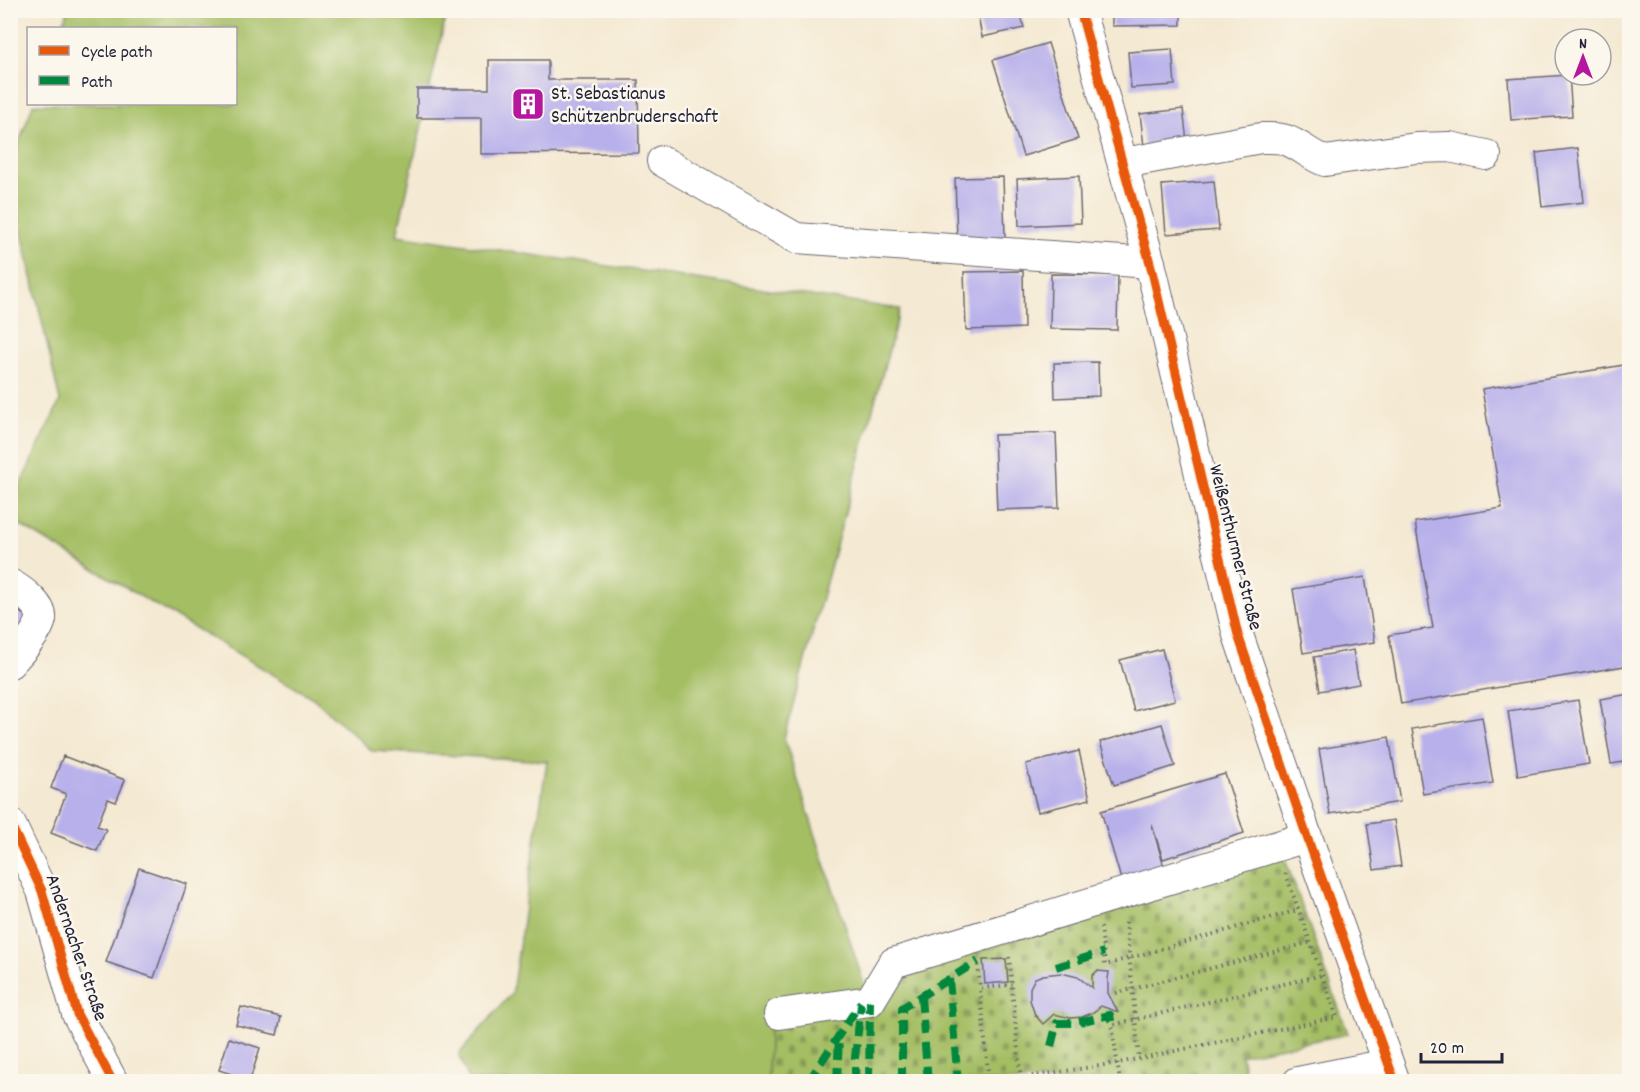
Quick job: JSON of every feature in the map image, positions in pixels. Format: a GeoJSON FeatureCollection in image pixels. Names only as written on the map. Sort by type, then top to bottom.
{"type":"FeatureCollection","features":[{"type":"Feature","properties":{"kind":"street","name":"Weißenthurmer Straße"},"geometry":{"type":"LineString","coordinates":[[1080,10],[1150,262],[1238,635],[1306,837],[1391,1073]]}},
{"type":"Feature","properties":{"kind":"street"},"geometry":{"type":"LineString","coordinates":[[1124,163],[1261,138],[1287,140],[1312,156],[1325,161],[1416,148],[1450,147],[1486,155]]}},
{"type":"Feature","properties":{"kind":"street"},"geometry":{"type":"LineString","coordinates":[[662,160],[796,238],[1150,262]]}},
{"type":"Feature","properties":{"kind":"street"},"geometry":{"type":"LineString","coordinates":[[10,584],[22,590],[40,610],[42,619],[37,629],[10,663]]}},
{"type":"Feature","properties":{"kind":"street","name":"Andernacher Straße"},"geometry":{"type":"LineString","coordinates":[[10,823],[42,891],[77,1014],[113,1082]]}},
{"type":"Feature","properties":{"kind":"street"},"geometry":{"type":"LineString","coordinates":[[779,1014],[870,1000],[893,963],[1306,837]]}},
{"type":"Feature","properties":{"kind":"street"},"geometry":{"type":"LineString","coordinates":[[1298,1082],[1391,1073]]}},
{"type":"Feature","properties":{"kind":"path"},"geometry":{"type":"LineString","coordinates":[[1007,929],[1021,1080],[1139,1059],[1337,1017],[1282,863]]}},
{"type":"Feature","properties":{"kind":"path"},"geometry":{"type":"LineString","coordinates":[[1100,922],[1105,965],[1298,910]]}},
{"type":"Feature","properties":{"kind":"path"},"geometry":{"type":"LineString","coordinates":[[1125,914],[1139,1059]]}},
{"type":"Feature","properties":{"kind":"path"},"geometry":{"type":"LineString","coordinates":[[1116,993],[1341,934]]}},
{"type":"Feature","properties":{"kind":"path"},"geometry":{"type":"LineString","coordinates":[[1120,1082],[1112,1025],[1322,975]]}},
{"type":"Feature","properties":{"kind":"path"},"geometry":{"type":"LineString","coordinates":[[989,1082],[980,988],[1012,985]]}},
{"type":"Feature","properties":{"kind":"green space"},"geometry":{"type":"Polygon","coordinates":[[[68,11],[447,11],[397,235],[900,309],[784,738],[867,993],[770,1005],[768,1081],[469,1081],[459,1054],[512,993],[547,761],[372,751],[313,698],[11,520],[10,506],[60,401],[11,184],[11,165],[33,105],[237,105],[237,27],[61,27],[68,11]]]}},
{"type":"Feature","properties":{"kind":"green space"},"geometry":{"type":"Polygon","coordinates":[[[1281,848],[1348,1034],[1241,1055],[1246,1081],[768,1082],[770,1005],[867,992],[927,969],[1281,848]]]}},
{"type":"Feature","properties":{"kind":"building"},"geometry":{"type":"Polygon","coordinates":[[[977,10],[1020,10],[1024,28],[982,37],[977,10]]]}},
{"type":"Feature","properties":{"kind":"building"},"geometry":{"type":"Polygon","coordinates":[[[1112,10],[1181,10],[1181,25],[1112,26],[1112,10]]]}},
{"type":"Feature","properties":{"kind":"building"},"geometry":{"type":"Polygon","coordinates":[[[1048,43],[1078,139],[1023,156],[993,60],[1048,43]]]}},
{"type":"Feature","properties":{"kind":"building"},"geometry":{"type":"Polygon","coordinates":[[[1172,49],[1175,85],[1131,88],[1128,52],[1172,49]]]}},
{"type":"Feature","properties":{"kind":"building","name":"St. Sebastianus Schützenbruderschaft"},"geometry":{"type":"Polygon","coordinates":[[[489,60],[548,60],[548,80],[638,80],[639,153],[481,154],[481,118],[417,118],[417,89],[489,89],[489,60]]]}},
{"type":"Feature","properties":{"kind":"building"},"geometry":{"type":"Polygon","coordinates":[[[1553,76],[1553,87],[1570,87],[1572,116],[1511,120],[1508,79],[1553,76]]]}},
{"type":"Feature","properties":{"kind":"building"},"geometry":{"type":"Polygon","coordinates":[[[1183,109],[1188,149],[1145,154],[1140,114],[1183,109]]]}},
{"type":"Feature","properties":{"kind":"building"},"geometry":{"type":"Polygon","coordinates":[[[1578,148],[1584,202],[1542,207],[1536,153],[1578,148]]]}},
{"type":"Feature","properties":{"kind":"building"},"geometry":{"type":"Polygon","coordinates":[[[1079,176],[1081,223],[1019,226],[1017,179],[1079,176]]]}},
{"type":"Feature","properties":{"kind":"building"},"geometry":{"type":"Polygon","coordinates":[[[1003,177],[1005,237],[957,239],[955,178],[1003,177]]]}},
{"type":"Feature","properties":{"kind":"building"},"geometry":{"type":"Polygon","coordinates":[[[1214,181],[1219,230],[1166,234],[1162,185],[1214,181]]]}},
{"type":"Feature","properties":{"kind":"building"},"geometry":{"type":"Polygon","coordinates":[[[1023,271],[1024,328],[966,330],[964,272],[1023,271]]]}},
{"type":"Feature","properties":{"kind":"building"},"geometry":{"type":"Polygon","coordinates":[[[1051,274],[1118,275],[1117,330],[1050,329],[1051,274]]]}},
{"type":"Feature","properties":{"kind":"building"},"geometry":{"type":"Polygon","coordinates":[[[1098,362],[1099,396],[1055,398],[1054,363],[1098,362]]]}},
{"type":"Feature","properties":{"kind":"building"},"geometry":{"type":"Polygon","coordinates":[[[1630,364],[1630,665],[1401,704],[1389,635],[1433,628],[1415,522],[1502,508],[1482,389],[1630,364]]]}},
{"type":"Feature","properties":{"kind":"building"},"geometry":{"type":"Polygon","coordinates":[[[1056,433],[1059,508],[997,510],[994,435],[1056,433]]]}},
{"type":"Feature","properties":{"kind":"building"},"geometry":{"type":"Polygon","coordinates":[[[1365,577],[1375,642],[1303,653],[1293,589],[1365,577]]]}},
{"type":"Feature","properties":{"kind":"building"},"geometry":{"type":"Polygon","coordinates":[[[10,605],[29,619],[10,643],[10,605]]]}},
{"type":"Feature","properties":{"kind":"building"},"geometry":{"type":"Polygon","coordinates":[[[1162,649],[1175,700],[1134,711],[1120,660],[1162,649]]]}},
{"type":"Feature","properties":{"kind":"building"},"geometry":{"type":"Polygon","coordinates":[[[1353,650],[1359,684],[1320,691],[1314,657],[1353,650]]]}},
{"type":"Feature","properties":{"kind":"building"},"geometry":{"type":"Polygon","coordinates":[[[1630,694],[1630,761],[1611,764],[1600,699],[1630,694]]]}},
{"type":"Feature","properties":{"kind":"building"},"geometry":{"type":"Polygon","coordinates":[[[1578,700],[1589,764],[1518,776],[1508,711],[1578,700]]]}},
{"type":"Feature","properties":{"kind":"building"},"geometry":{"type":"Polygon","coordinates":[[[1482,717],[1493,783],[1423,794],[1412,729],[1482,717]]]}},
{"type":"Feature","properties":{"kind":"building"},"geometry":{"type":"Polygon","coordinates":[[[1162,724],[1175,766],[1114,785],[1100,742],[1162,724]]]}},
{"type":"Feature","properties":{"kind":"building"},"geometry":{"type":"Polygon","coordinates":[[[1389,737],[1400,802],[1330,814],[1319,749],[1389,737]]]}},
{"type":"Feature","properties":{"kind":"building"},"geometry":{"type":"Polygon","coordinates":[[[1079,751],[1090,799],[1038,812],[1026,764],[1079,751]]]}},
{"type":"Feature","properties":{"kind":"building"},"geometry":{"type":"Polygon","coordinates":[[[63,756],[125,780],[116,802],[108,799],[97,826],[106,829],[97,851],[51,833],[66,794],[51,788],[63,756]]]}},
{"type":"Feature","properties":{"kind":"building"},"geometry":{"type":"Polygon","coordinates":[[[1225,774],[1244,833],[1163,859],[1152,825],[1166,874],[1123,886],[1101,811],[1225,774]]]}},
{"type":"Feature","properties":{"kind":"building"},"geometry":{"type":"Polygon","coordinates":[[[1394,820],[1401,866],[1374,870],[1367,824],[1394,820]]]}},
{"type":"Feature","properties":{"kind":"building"},"geometry":{"type":"Polygon","coordinates":[[[139,868],[187,884],[154,978],[106,962],[139,868]]]}},
{"type":"Feature","properties":{"kind":"building"},"geometry":{"type":"Polygon","coordinates":[[[1006,959],[1008,982],[985,984],[983,960],[1006,959]]]}},
{"type":"Feature","properties":{"kind":"building"},"geometry":{"type":"Polygon","coordinates":[[[1097,971],[1109,972],[1108,993],[1118,1012],[1101,1006],[1082,1017],[1071,1018],[1054,1014],[1043,1024],[1035,1015],[1030,1000],[1030,988],[1035,978],[1061,973],[1078,977],[1092,988],[1092,976],[1097,971]]]}},
{"type":"Feature","properties":{"kind":"building"},"geometry":{"type":"Polygon","coordinates":[[[241,1007],[281,1017],[277,1035],[236,1025],[241,1007]]]}},
{"type":"Feature","properties":{"kind":"building"},"geometry":{"type":"Polygon","coordinates":[[[229,1038],[260,1048],[250,1080],[219,1070],[229,1038]]]}},
{"type":"Feature","properties":{"kind":"marked path"},"geometry":{"type":"LineString","coordinates":[[1056,967],[1104,952]]}},
{"type":"Feature","properties":{"kind":"marked path"},"geometry":{"type":"LineString","coordinates":[[902,1082],[902,1008],[978,961]]}},
{"type":"Feature","properties":{"kind":"marked path"},"geometry":{"type":"LineString","coordinates":[[949,979],[958,1082]]}},
{"type":"Feature","properties":{"kind":"marked path"},"geometry":{"type":"LineString","coordinates":[[921,997],[928,1082]]}},
{"type":"Feature","properties":{"kind":"marked path"},"geometry":{"type":"LineString","coordinates":[[869,1082],[870,1001]]}},
{"type":"Feature","properties":{"kind":"marked path"},"geometry":{"type":"LineString","coordinates":[[808,1082],[861,1002]]}},
{"type":"Feature","properties":{"kind":"marked path"},"geometry":{"type":"LineString","coordinates":[[855,1082],[855,1057],[861,1005]]}},
{"type":"Feature","properties":{"kind":"marked path"},"geometry":{"type":"LineString","coordinates":[[1051,1046],[1057,1023],[1075,1023],[1110,1015],[1112,1025]]}},
{"type":"Feature","properties":{"kind":"marked path"},"geometry":{"type":"LineString","coordinates":[[837,1082],[839,1037]]}},
{"type":"Feature","properties":{"kind":"cycle path"},"geometry":{"type":"LineString","coordinates":[[1080,10],[1150,263],[1238,635],[1307,837],[1395,1082]]}},
{"type":"Feature","properties":{"kind":"cycle path"},"geometry":{"type":"LineString","coordinates":[[10,823],[42,891],[77,1014],[113,1082]]}},
{"type":"Feature","properties":{"kind":"place","name":"St. Sebastianus Schützenbruderschaft"},"geometry":{"type":"Point","coordinates":[528,104]}}]}
